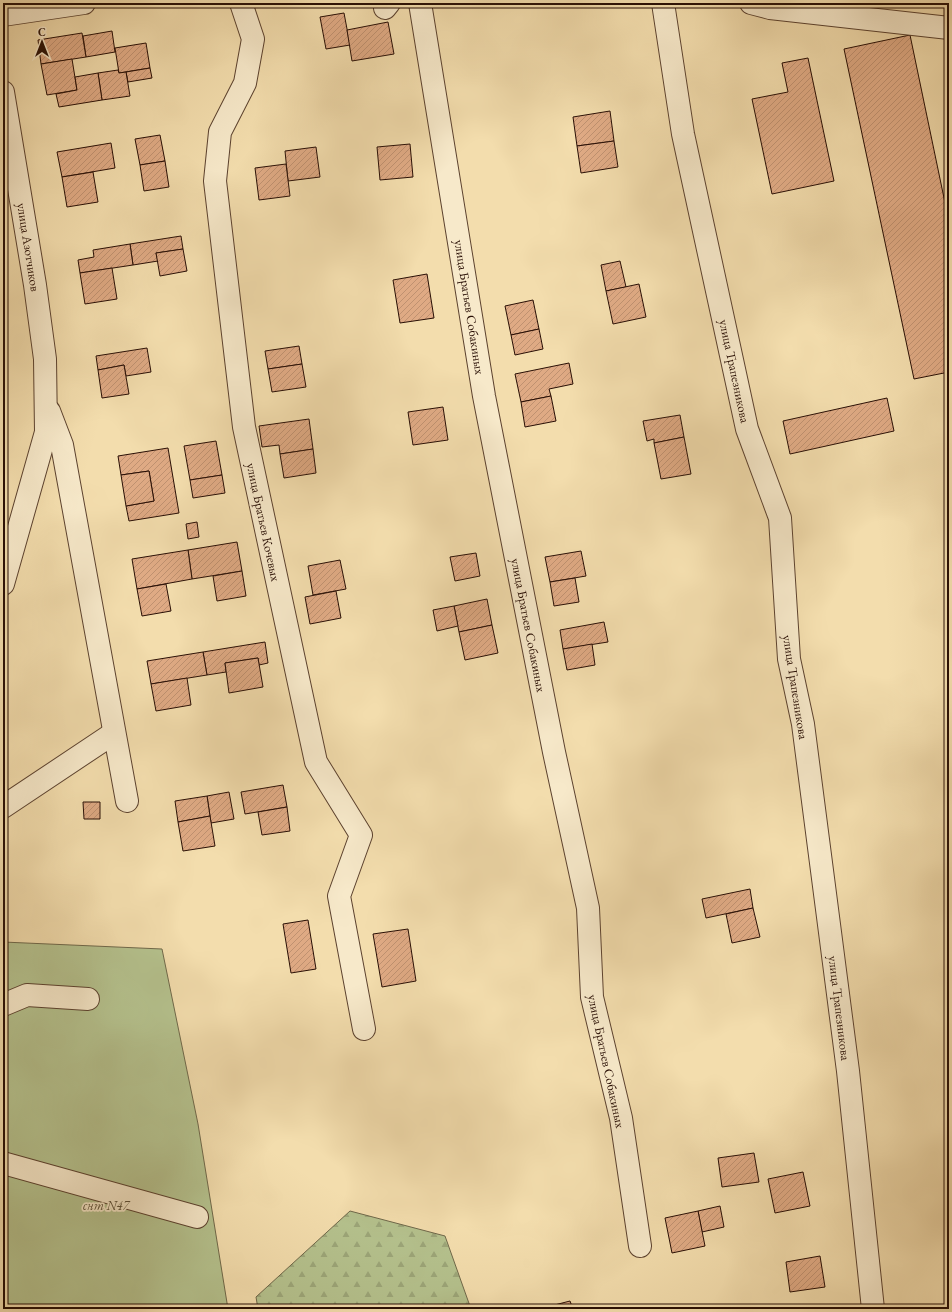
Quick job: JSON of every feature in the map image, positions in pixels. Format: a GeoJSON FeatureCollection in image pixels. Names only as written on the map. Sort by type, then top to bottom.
{"type":"FeatureCollection","features":[{"type":"Feature","properties":{"kind":"street"},"geometry":{"type":"LineString","coordinates":[[3,15],[84,3]]}},
{"type":"Feature","properties":{"kind":"street","name":"улица Братьев Кочевых"},"geometry":{"type":"LineString","coordinates":[[241,3],[253,39],[245,83],[220,132],[215,181],[240,396],[244,427],[316,762],[361,835],[339,896],[364,1029]]}},
{"type":"Feature","properties":{"kind":"street","name":"улица Братьев Собакиных"},"geometry":{"type":"LineString","coordinates":[[420,3],[484,396],[554,752],[588,908],[592,997],[621,1118],[640,1246]]}},
{"type":"Feature","properties":{"kind":"street","name":"улица Трапезникова"},"geometry":{"type":"LineString","coordinates":[[663,3],[683,134],[748,430],[780,518],[789,659],[803,724],[845,1048],[873,1309]]}},
{"type":"Feature","properties":{"kind":"street"},"geometry":{"type":"LineString","coordinates":[[751,3],[770,8],[827,9],[949,28]]}},
{"type":"Feature","properties":{"kind":"street","name":"улица Азотчиков"},"geometry":{"type":"LineString","coordinates":[[3,92],[35,285],[45,359],[46,432],[3,584]]}},
{"type":"Feature","properties":{"kind":"street"},"geometry":{"type":"LineString","coordinates":[[45,403],[62,446],[127,801]]}},
{"type":"Feature","properties":{"kind":"street"},"geometry":{"type":"LineString","coordinates":[[3,806],[114,733]]}},
{"type":"Feature","properties":{"kind":"street"},"geometry":{"type":"LineString","coordinates":[[3,1005],[27,995],[88,999]]}},
{"type":"Feature","properties":{"kind":"street"},"geometry":{"type":"LineString","coordinates":[[3,1163],[197,1217]]}},
{"type":"Feature","properties":{"kind":"green space","name":"снт N47"},"geometry":{"type":"Polygon","coordinates":[[[3,942],[162,949],[198,1124],[228,1309],[3,1309],[3,942]]]}},
{"type":"Feature","properties":{"kind":"green space"},"geometry":{"type":"Polygon","coordinates":[[[350,1211],[445,1236],[471,1309],[258,1309],[256,1297],[350,1211]]]}},
{"type":"Feature","properties":{"kind":"building"},"geometry":{"type":"Polygon","coordinates":[[[344,13],[350,45],[326,49],[320,17],[344,13]]]}},
{"type":"Feature","properties":{"kind":"building"},"geometry":{"type":"Polygon","coordinates":[[[388,22],[394,54],[352,61],[347,30],[388,22]]]}},
{"type":"Feature","properties":{"kind":"building"},"geometry":{"type":"Polygon","coordinates":[[[112,31],[115,52],[86,57],[83,36],[112,31]]]}},
{"type":"Feature","properties":{"kind":"building"},"geometry":{"type":"Polygon","coordinates":[[[82,33],[86,57],[41,64],[38,40],[82,33]]]}},
{"type":"Feature","properties":{"kind":"building"},"geometry":{"type":"Polygon","coordinates":[[[910,35],[949,222],[949,372],[914,379],[844,49],[910,35]]]}},
{"type":"Feature","properties":{"kind":"building"},"geometry":{"type":"Polygon","coordinates":[[[146,43],[150,68],[119,73],[115,48],[146,43]]]}},
{"type":"Feature","properties":{"kind":"building"},"geometry":{"type":"Polygon","coordinates":[[[808,58],[834,181],[772,194],[752,99],[788,92],[782,63],[808,58]]]}},
{"type":"Feature","properties":{"kind":"building"},"geometry":{"type":"Polygon","coordinates":[[[72,59],[77,90],[47,95],[41,64],[72,59]]]}},
{"type":"Feature","properties":{"kind":"building"},"geometry":{"type":"Polygon","coordinates":[[[150,68],[152,78],[128,82],[126,72],[150,68]]]}},
{"type":"Feature","properties":{"kind":"building"},"geometry":{"type":"Polygon","coordinates":[[[118,70],[119,73],[126,72],[130,96],[102,100],[98,73],[118,70]]]}},
{"type":"Feature","properties":{"kind":"building"},"geometry":{"type":"Polygon","coordinates":[[[98,73],[102,100],[59,107],[56,94],[77,90],[75,77],[98,73]]]}},
{"type":"Feature","properties":{"kind":"building"},"geometry":{"type":"Polygon","coordinates":[[[610,111],[614,141],[577,146],[573,117],[610,111]]]}},
{"type":"Feature","properties":{"kind":"building"},"geometry":{"type":"Polygon","coordinates":[[[160,135],[165,161],[140,165],[135,139],[160,135]]]}},
{"type":"Feature","properties":{"kind":"building"},"geometry":{"type":"Polygon","coordinates":[[[614,141],[618,167],[581,173],[577,146],[614,141]]]}},
{"type":"Feature","properties":{"kind":"building"},"geometry":{"type":"Polygon","coordinates":[[[111,143],[115,168],[62,177],[57,152],[111,143]]]}},
{"type":"Feature","properties":{"kind":"building"},"geometry":{"type":"Polygon","coordinates":[[[410,144],[413,177],[380,180],[377,147],[410,144]]]}},
{"type":"Feature","properties":{"kind":"building"},"geometry":{"type":"Polygon","coordinates":[[[316,147],[320,177],[288,181],[285,151],[316,147]]]}},
{"type":"Feature","properties":{"kind":"building"},"geometry":{"type":"Polygon","coordinates":[[[165,161],[169,187],[144,191],[140,165],[165,161]]]}},
{"type":"Feature","properties":{"kind":"building"},"geometry":{"type":"Polygon","coordinates":[[[286,164],[290,196],[259,200],[255,168],[286,164]]]}},
{"type":"Feature","properties":{"kind":"building"},"geometry":{"type":"Polygon","coordinates":[[[93,172],[98,202],[67,207],[62,177],[93,172]]]}},
{"type":"Feature","properties":{"kind":"building"},"geometry":{"type":"Polygon","coordinates":[[[181,236],[183,249],[156,253],[158,261],[133,265],[130,244],[181,236]]]}},
{"type":"Feature","properties":{"kind":"building"},"geometry":{"type":"Polygon","coordinates":[[[130,244],[133,265],[80,273],[78,260],[94,257],[93,250],[130,244]]]}},
{"type":"Feature","properties":{"kind":"building"},"geometry":{"type":"Polygon","coordinates":[[[183,249],[187,271],[160,276],[156,253],[183,249]]]}},
{"type":"Feature","properties":{"kind":"building"},"geometry":{"type":"Polygon","coordinates":[[[620,261],[626,287],[606,291],[601,265],[620,261]]]}},
{"type":"Feature","properties":{"kind":"building"},"geometry":{"type":"Polygon","coordinates":[[[112,268],[117,299],[85,304],[80,273],[112,268]]]}},
{"type":"Feature","properties":{"kind":"building"},"geometry":{"type":"Polygon","coordinates":[[[427,274],[434,318],[400,323],[393,280],[427,274]]]}},
{"type":"Feature","properties":{"kind":"building"},"geometry":{"type":"Polygon","coordinates":[[[639,284],[646,317],[613,324],[606,291],[639,284]]]}},
{"type":"Feature","properties":{"kind":"building"},"geometry":{"type":"Polygon","coordinates":[[[533,300],[539,329],[511,335],[505,306],[533,300]]]}},
{"type":"Feature","properties":{"kind":"building"},"geometry":{"type":"Polygon","coordinates":[[[539,329],[543,349],[515,355],[511,335],[539,329]]]}},
{"type":"Feature","properties":{"kind":"building"},"geometry":{"type":"Polygon","coordinates":[[[299,346],[302,364],[268,369],[265,351],[299,346]]]}},
{"type":"Feature","properties":{"kind":"building"},"geometry":{"type":"Polygon","coordinates":[[[147,348],[151,372],[126,376],[124,365],[98,370],[96,356],[147,348]]]}},
{"type":"Feature","properties":{"kind":"building"},"geometry":{"type":"Polygon","coordinates":[[[569,363],[573,384],[549,389],[551,396],[521,402],[515,374],[569,363]]]}},
{"type":"Feature","properties":{"kind":"building"},"geometry":{"type":"Polygon","coordinates":[[[302,364],[306,387],[272,392],[268,369],[302,364]]]}},
{"type":"Feature","properties":{"kind":"building"},"geometry":{"type":"Polygon","coordinates":[[[124,365],[129,394],[102,398],[98,370],[124,365]]]}},
{"type":"Feature","properties":{"kind":"building"},"geometry":{"type":"Polygon","coordinates":[[[551,396],[556,421],[525,427],[521,402],[551,396]]]}},
{"type":"Feature","properties":{"kind":"building"},"geometry":{"type":"Polygon","coordinates":[[[887,398],[894,431],[790,454],[783,421],[887,398]]]}},
{"type":"Feature","properties":{"kind":"building"},"geometry":{"type":"Polygon","coordinates":[[[443,407],[448,440],[413,445],[408,412],[443,407]]]}},
{"type":"Feature","properties":{"kind":"building"},"geometry":{"type":"Polygon","coordinates":[[[680,415],[684,437],[654,443],[654,439],[647,441],[643,421],[680,415]]]}},
{"type":"Feature","properties":{"kind":"building"},"geometry":{"type":"Polygon","coordinates":[[[309,419],[313,449],[280,454],[279,445],[262,447],[259,426],[309,419]]]}},
{"type":"Feature","properties":{"kind":"building"},"geometry":{"type":"Polygon","coordinates":[[[684,437],[691,474],[661,479],[654,443],[684,437]]]}},
{"type":"Feature","properties":{"kind":"building"},"geometry":{"type":"Polygon","coordinates":[[[216,441],[222,475],[190,480],[184,446],[216,441]]]}},
{"type":"Feature","properties":{"kind":"building"},"geometry":{"type":"Polygon","coordinates":[[[168,448],[179,513],[129,521],[126,506],[154,501],[149,471],[121,475],[118,456],[168,448]]]}},
{"type":"Feature","properties":{"kind":"building"},"geometry":{"type":"Polygon","coordinates":[[[313,449],[316,473],[284,478],[280,454],[313,449]]]}},
{"type":"Feature","properties":{"kind":"building"},"geometry":{"type":"Polygon","coordinates":[[[149,471],[154,501],[126,506],[121,475],[149,471]]]}},
{"type":"Feature","properties":{"kind":"building"},"geometry":{"type":"Polygon","coordinates":[[[222,475],[225,493],[193,498],[190,480],[222,475]]]}},
{"type":"Feature","properties":{"kind":"building"},"geometry":{"type":"Polygon","coordinates":[[[197,522],[199,537],[188,539],[186,524],[197,522]]]}},
{"type":"Feature","properties":{"kind":"building"},"geometry":{"type":"Polygon","coordinates":[[[237,542],[242,571],[192,579],[188,550],[237,542]]]}},
{"type":"Feature","properties":{"kind":"building"},"geometry":{"type":"Polygon","coordinates":[[[188,550],[192,579],[137,589],[132,559],[188,550]]]}},
{"type":"Feature","properties":{"kind":"building"},"geometry":{"type":"Polygon","coordinates":[[[581,551],[586,576],[550,582],[545,557],[581,551]]]}},
{"type":"Feature","properties":{"kind":"building"},"geometry":{"type":"Polygon","coordinates":[[[476,553],[480,576],[455,581],[450,557],[476,553]]]}},
{"type":"Feature","properties":{"kind":"building"},"geometry":{"type":"Polygon","coordinates":[[[340,560],[346,589],[313,595],[308,566],[340,560]]]}},
{"type":"Feature","properties":{"kind":"building"},"geometry":{"type":"Polygon","coordinates":[[[242,571],[246,596],[217,601],[213,576],[242,571]]]}},
{"type":"Feature","properties":{"kind":"building"},"geometry":{"type":"Polygon","coordinates":[[[575,578],[579,602],[554,606],[550,582],[575,578]]]}},
{"type":"Feature","properties":{"kind":"building"},"geometry":{"type":"Polygon","coordinates":[[[166,584],[171,611],[142,616],[137,589],[166,584]]]}},
{"type":"Feature","properties":{"kind":"building"},"geometry":{"type":"Polygon","coordinates":[[[336,591],[341,618],[310,624],[305,597],[336,591]]]}},
{"type":"Feature","properties":{"kind":"building"},"geometry":{"type":"Polygon","coordinates":[[[487,599],[492,625],[459,632],[454,606],[487,599]]]}},
{"type":"Feature","properties":{"kind":"building"},"geometry":{"type":"Polygon","coordinates":[[[454,606],[458,626],[437,631],[433,610],[454,606]]]}},
{"type":"Feature","properties":{"kind":"building"},"geometry":{"type":"Polygon","coordinates":[[[604,622],[608,642],[563,649],[560,630],[604,622]]]}},
{"type":"Feature","properties":{"kind":"building"},"geometry":{"type":"Polygon","coordinates":[[[492,625],[498,653],[465,660],[459,632],[492,625]]]}},
{"type":"Feature","properties":{"kind":"building"},"geometry":{"type":"Polygon","coordinates":[[[265,642],[268,663],[259,665],[258,658],[225,663],[226,672],[207,675],[203,652],[265,642]]]}},
{"type":"Feature","properties":{"kind":"building"},"geometry":{"type":"Polygon","coordinates":[[[592,644],[595,665],[567,670],[563,649],[592,644]]]}},
{"type":"Feature","properties":{"kind":"building"},"geometry":{"type":"Polygon","coordinates":[[[203,652],[207,675],[151,684],[147,661],[203,652]]]}},
{"type":"Feature","properties":{"kind":"building"},"geometry":{"type":"Polygon","coordinates":[[[258,658],[263,687],[229,693],[225,663],[258,658]]]}},
{"type":"Feature","properties":{"kind":"building"},"geometry":{"type":"Polygon","coordinates":[[[187,678],[191,705],[156,711],[151,684],[187,678]]]}},
{"type":"Feature","properties":{"kind":"building"},"geometry":{"type":"Polygon","coordinates":[[[283,785],[287,807],[245,814],[241,792],[283,785]]]}},
{"type":"Feature","properties":{"kind":"building"},"geometry":{"type":"Polygon","coordinates":[[[229,792],[234,819],[211,823],[207,796],[229,792]]]}},
{"type":"Feature","properties":{"kind":"building"},"geometry":{"type":"Polygon","coordinates":[[[207,796],[210,816],[178,822],[175,801],[207,796]]]}},
{"type":"Feature","properties":{"kind":"building"},"geometry":{"type":"Polygon","coordinates":[[[83,802],[100,802],[100,819],[84,819],[83,802]]]}},
{"type":"Feature","properties":{"kind":"building"},"geometry":{"type":"Polygon","coordinates":[[[287,807],[290,831],[262,835],[258,812],[287,807]]]}},
{"type":"Feature","properties":{"kind":"building"},"geometry":{"type":"Polygon","coordinates":[[[210,816],[215,846],[183,851],[178,822],[210,816]]]}},
{"type":"Feature","properties":{"kind":"building"},"geometry":{"type":"Polygon","coordinates":[[[750,889],[753,908],[706,918],[702,899],[750,889]]]}},
{"type":"Feature","properties":{"kind":"building"},"geometry":{"type":"Polygon","coordinates":[[[753,908],[760,937],[732,943],[726,914],[753,908]]]}},
{"type":"Feature","properties":{"kind":"building"},"geometry":{"type":"Polygon","coordinates":[[[308,920],[316,969],[291,973],[283,924],[308,920]]]}},
{"type":"Feature","properties":{"kind":"building"},"geometry":{"type":"Polygon","coordinates":[[[408,929],[416,981],[382,987],[373,934],[408,929]]]}},
{"type":"Feature","properties":{"kind":"building"},"geometry":{"type":"Polygon","coordinates":[[[754,1153],[759,1182],[722,1187],[718,1158],[754,1153]]]}},
{"type":"Feature","properties":{"kind":"building"},"geometry":{"type":"Polygon","coordinates":[[[803,1172],[810,1206],[775,1213],[768,1179],[803,1172]]]}},
{"type":"Feature","properties":{"kind":"building"},"geometry":{"type":"Polygon","coordinates":[[[720,1206],[724,1227],[702,1232],[698,1211],[720,1206]]]}},
{"type":"Feature","properties":{"kind":"building"},"geometry":{"type":"Polygon","coordinates":[[[698,1211],[705,1246],[672,1253],[665,1218],[698,1211]]]}},
{"type":"Feature","properties":{"kind":"building"},"geometry":{"type":"Polygon","coordinates":[[[820,1256],[825,1287],[790,1292],[786,1262],[820,1256]]]}},
{"type":"Feature","properties":{"kind":"building"},"geometry":{"type":"Polygon","coordinates":[[[570,1301],[573,1309],[539,1309],[570,1301]]]}}]}
